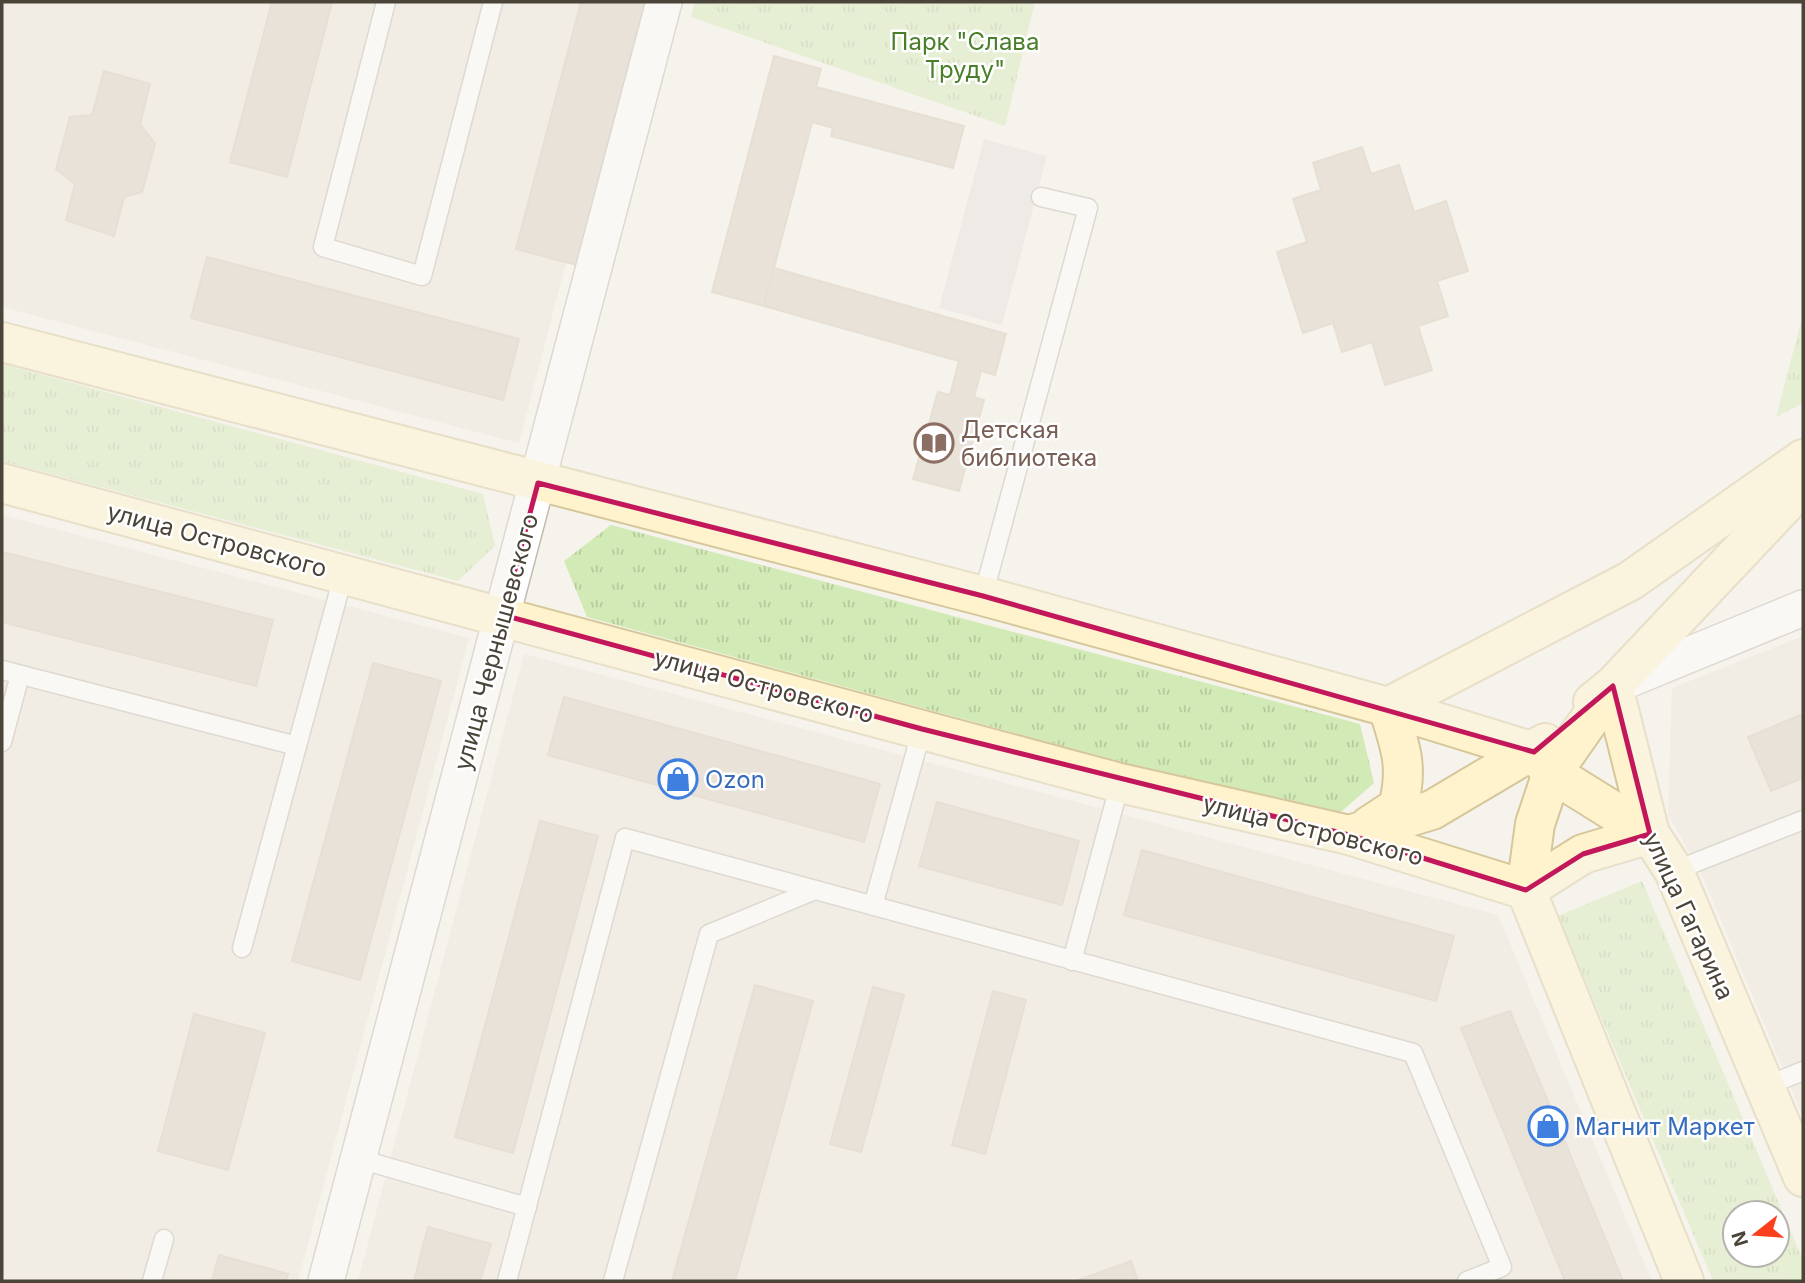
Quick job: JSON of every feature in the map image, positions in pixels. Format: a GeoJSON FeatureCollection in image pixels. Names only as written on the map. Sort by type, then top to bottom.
{"type":"FeatureCollection","features":[{"type":"Feature","properties":{"kind":"main road"},"geometry":{"type":"LineString","coordinates":[[2,342],[538,483],[983,596],[1388,707],[1543,762],[1650,834]]}},
{"type":"Feature","properties":{"kind":"main road"},"geometry":{"type":"LineString","coordinates":[[1388,707],[1630,581],[1803,459]]}},
{"type":"Feature","properties":{"kind":"main road","name":"улица Островского"},"geometry":{"type":"LineString","coordinates":[[2,483],[503,615],[1120,783],[1349,835],[1526,890]]}},
{"type":"Feature","properties":{"kind":"main road"},"geometry":{"type":"LineString","coordinates":[[1349,835],[1432,810],[1543,762],[1803,485]]}},
{"type":"Feature","properties":{"kind":"main road","name":"улица Гагарина"},"geometry":{"type":"LineString","coordinates":[[1613,686],[1650,834],[1674,871],[1803,1177]]}},
{"type":"Feature","properties":{"kind":"main road"},"geometry":{"type":"LineString","coordinates":[[1349,835],[1384,819],[1398,807],[1405,781],[1405,761],[1388,707]]}},
{"type":"Feature","properties":{"kind":"main road"},"geometry":{"type":"LineString","coordinates":[[1543,762],[1526,890],[1684,1281]]}},
{"type":"Feature","properties":{"kind":"main road"},"geometry":{"type":"LineString","coordinates":[[1526,890],[1583,854],[1650,834]]}},
{"type":"Feature","properties":{"kind":"street","name":"улица Чернышевского"},"geometry":{"type":"LineString","coordinates":[[327,1281],[664,2]]}},
{"type":"Feature","properties":{"kind":"street"},"geometry":{"type":"LineString","coordinates":[[1613,686],[1803,608]]}},
{"type":"Feature","properties":{"kind":"lane"},"geometry":{"type":"LineString","coordinates":[[386,2],[323,247],[422,276],[493,2]]}},
{"type":"Feature","properties":{"kind":"lane"},"geometry":{"type":"LineString","coordinates":[[983,596],[1088,208],[1041,197]]}},
{"type":"Feature","properties":{"kind":"lane"},"geometry":{"type":"LineString","coordinates":[[242,948],[344,573]]}},
{"type":"Feature","properties":{"kind":"lane"},"geometry":{"type":"LineString","coordinates":[[2,670],[297,746]]}},
{"type":"Feature","properties":{"kind":"lane"},"geometry":{"type":"LineString","coordinates":[[2,742],[20,675]]}},
{"type":"Feature","properties":{"kind":"lane"},"geometry":{"type":"LineString","coordinates":[[873,906],[922,729]]}},
{"type":"Feature","properties":{"kind":"lane"},"geometry":{"type":"LineString","coordinates":[[1072,961],[1120,783]]}},
{"type":"Feature","properties":{"kind":"lane"},"geometry":{"type":"LineString","coordinates":[[1674,871],[1803,820]]}},
{"type":"Feature","properties":{"kind":"lane"},"geometry":{"type":"LineString","coordinates":[[507,1281],[625,838],[1413,1054],[1502,1267],[1467,1281]]}},
{"type":"Feature","properties":{"kind":"lane"},"geometry":{"type":"LineString","coordinates":[[613,1281],[709,934],[815,890]]}},
{"type":"Feature","properties":{"kind":"lane"},"geometry":{"type":"LineString","coordinates":[[1764,1087],[1803,1071]]}},
{"type":"Feature","properties":{"kind":"lane"},"geometry":{"type":"LineString","coordinates":[[359,1159],[527,1207]]}},
{"type":"Feature","properties":{"kind":"lane"},"geometry":{"type":"LineString","coordinates":[[152,1281],[164,1239]]}},
{"type":"Feature","properties":{"kind":"highlighted area"},"geometry":{"type":"Polygon","coordinates":[[[538,483],[983,596],[1534,752],[1613,686],[1650,834],[1583,854],[1526,890],[1349,835],[922,729],[503,615],[538,483]]]}},
{"type":"Feature","properties":{"kind":"shaded area"},"geometry":{"type":"Polygon","coordinates":[[[2,2],[634,2],[519,443],[2,307],[2,2]]]}},
{"type":"Feature","properties":{"kind":"shaded area"},"geometry":{"type":"Polygon","coordinates":[[[984,139],[1047,156],[1002,325],[939,308],[984,139]]]}},
{"type":"Feature","properties":{"kind":"shaded area"},"geometry":{"type":"Polygon","coordinates":[[[2,515],[469,638],[298,1281],[2,1281],[2,515]]]}},
{"type":"Feature","properties":{"kind":"shaded area"},"geometry":{"type":"Polygon","coordinates":[[[1803,636],[1803,1117],[1703,877],[1668,814],[1672,688],[1803,636]]]}},
{"type":"Feature","properties":{"kind":"shaded area"},"geometry":{"type":"Polygon","coordinates":[[[524,654],[1498,915],[1652,1281],[358,1281],[524,654]]]}},
{"type":"Feature","properties":{"kind":"green space","name":"Парк \"Слава Труду\""},"geometry":{"type":"Polygon","coordinates":[[[695,2],[1035,2],[1005,126],[691,17],[695,2]]]}},
{"type":"Feature","properties":{"kind":"green space"},"geometry":{"type":"Polygon","coordinates":[[[1803,314],[1803,403],[1776,417],[1803,314]]]}},
{"type":"Feature","properties":{"kind":"green space"},"geometry":{"type":"Polygon","coordinates":[[[2,364],[483,494],[495,546],[458,581],[2,461],[2,364]]]}},
{"type":"Feature","properties":{"kind":"green space"},"geometry":{"type":"Polygon","coordinates":[[[611,525],[1360,724],[1374,783],[1333,819],[587,617],[564,561],[611,525]]]}},
{"type":"Feature","properties":{"kind":"green space"},"geometry":{"type":"Polygon","coordinates":[[[1642,881],[1777,1199],[1721,1199],[1721,1269],[1791,1269],[1791,1232],[1803,1260],[1803,1281],[1713,1281],[1558,916],[1642,881]]]}},
{"type":"Feature","properties":{"kind":"building"},"geometry":{"type":"Polygon","coordinates":[[[272,2],[332,2],[287,177],[230,162],[272,2]]]}},
{"type":"Feature","properties":{"kind":"building"},"geometry":{"type":"Polygon","coordinates":[[[581,2],[645,2],[577,265],[516,249],[581,2]]]}},
{"type":"Feature","properties":{"kind":"building"},"geometry":{"type":"Polygon","coordinates":[[[774,56],[821,69],[816,87],[964,126],[953,168],[831,136],[833,128],[812,122],[764,306],[712,292],[774,56]]]}},
{"type":"Feature","properties":{"kind":"building"},"geometry":{"type":"Polygon","coordinates":[[[104,71],[150,84],[140,124],[155,144],[142,192],[124,197],[114,236],[66,220],[75,184],[56,169],[70,117],[92,115],[104,71]]]}},
{"type":"Feature","properties":{"kind":"building"},"geometry":{"type":"Polygon","coordinates":[[[1362,147],[1371,174],[1399,165],[1414,212],[1446,201],[1468,271],[1437,281],[1448,316],[1418,326],[1432,370],[1385,385],[1372,342],[1342,352],[1333,323],[1303,333],[1277,252],[1307,242],[1293,199],[1321,190],[1313,163],[1362,147]]]}},
{"type":"Feature","properties":{"kind":"building"},"geometry":{"type":"Polygon","coordinates":[[[207,257],[519,339],[503,400],[191,318],[207,257]]]}},
{"type":"Feature","properties":{"kind":"building"},"geometry":{"type":"Polygon","coordinates":[[[774,268],[1006,334],[995,375],[981,371],[974,397],[984,400],[959,491],[913,479],[938,392],[950,395],[959,361],[764,306],[774,268]]]}},
{"type":"Feature","properties":{"kind":"building"},"geometry":{"type":"Polygon","coordinates":[[[2,552],[273,620],[256,686],[2,622],[2,552]]]}},
{"type":"Feature","properties":{"kind":"building"},"geometry":{"type":"Polygon","coordinates":[[[373,663],[441,681],[360,980],[292,961],[373,663]]]}},
{"type":"Feature","properties":{"kind":"building"},"geometry":{"type":"Polygon","coordinates":[[[564,697],[880,784],[864,842],[548,755],[564,697]]]}},
{"type":"Feature","properties":{"kind":"building"},"geometry":{"type":"Polygon","coordinates":[[[1803,714],[1803,778],[1771,791],[1748,737],[1803,714]]]}},
{"type":"Feature","properties":{"kind":"building"},"geometry":{"type":"Polygon","coordinates":[[[937,802],[1079,841],[1062,905],[919,866],[937,802]]]}},
{"type":"Feature","properties":{"kind":"building"},"geometry":{"type":"Polygon","coordinates":[[[540,821],[598,836],[513,1153],[455,1137],[540,821]]]}},
{"type":"Feature","properties":{"kind":"building"},"geometry":{"type":"Polygon","coordinates":[[[1142,850],[1454,936],[1436,1001],[1124,915],[1142,850]]]}},
{"type":"Feature","properties":{"kind":"building"},"geometry":{"type":"Polygon","coordinates":[[[755,985],[813,1001],[735,1281],[672,1281],[755,985]]]}},
{"type":"Feature","properties":{"kind":"building"},"geometry":{"type":"Polygon","coordinates":[[[873,987],[904,995],[861,1152],[830,1144],[873,987]]]}},
{"type":"Feature","properties":{"kind":"building"},"geometry":{"type":"Polygon","coordinates":[[[993,991],[1026,1000],[985,1154],[952,1145],[993,991]]]}},
{"type":"Feature","properties":{"kind":"building"},"geometry":{"type":"Polygon","coordinates":[[[1510,1011],[1623,1281],[1565,1281],[1461,1028],[1510,1011]]]}},
{"type":"Feature","properties":{"kind":"building"},"geometry":{"type":"Polygon","coordinates":[[[194,1014],[265,1033],[228,1170],[158,1151],[194,1014]]]}},
{"type":"Feature","properties":{"kind":"building"},"geometry":{"type":"Polygon","coordinates":[[[428,1227],[491,1244],[480,1281],[414,1281],[428,1227]]]}},
{"type":"Feature","properties":{"kind":"building"},"geometry":{"type":"Polygon","coordinates":[[[219,1255],[288,1274],[286,1281],[212,1281],[219,1255]]]}},
{"type":"Feature","properties":{"kind":"building"},"geometry":{"type":"Polygon","coordinates":[[[1131,1261],[1138,1281],[1076,1281],[1131,1261]]]}},
{"type":"Feature","properties":{"kind":"place","name":"Детская библиотека"},"geometry":{"type":"Point","coordinates":[934,443]}},
{"type":"Feature","properties":{"kind":"place","name":"Ozon"},"geometry":{"type":"Point","coordinates":[678,779]}},
{"type":"Feature","properties":{"kind":"place","name":"Магнит Маркет"},"geometry":{"type":"Point","coordinates":[1548,1126]}}]}
